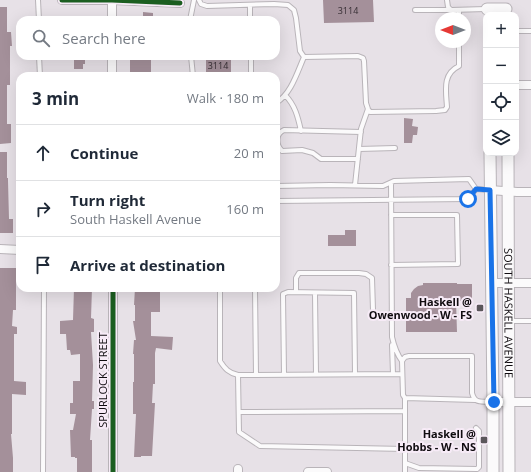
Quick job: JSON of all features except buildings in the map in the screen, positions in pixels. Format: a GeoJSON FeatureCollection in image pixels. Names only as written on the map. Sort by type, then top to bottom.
{"type":"FeatureCollection","features":[{"type":"Feature","properties":{"kind":"main road"},"geometry":{"type":"LineString","coordinates":[[486,8],[506,8]]}},
{"type":"Feature","properties":{"kind":"main road","name":"SOUTH HASKELL AVENUE"},"geometry":{"type":"LineString","coordinates":[[490,156],[494,402],[493,472]]}},
{"type":"Feature","properties":{"kind":"main road","name":"SOUTH HASKELL AVENUE"},"geometry":{"type":"LineString","coordinates":[[508,156],[509,472]]}},
{"type":"Feature","properties":{"kind":"street"},"geometry":{"type":"LineString","coordinates":[[62,0],[112,0],[180,3]]}},
{"type":"Feature","properties":{"kind":"street"},"geometry":{"type":"LineString","coordinates":[[112,0],[112,16]]}},
{"type":"Feature","properties":{"kind":"street"},"geometry":{"type":"LineString","coordinates":[[112,60],[112,72]]}},
{"type":"Feature","properties":{"kind":"street"},"geometry":{"type":"LineString","coordinates":[[519,85],[531,85]]}},
{"type":"Feature","properties":{"kind":"street"},"geometry":{"type":"LineString","coordinates":[[490,190],[531,192]]}},
{"type":"Feature","properties":{"kind":"street"},"geometry":{"type":"LineString","coordinates":[[0,249],[16,250]]}},
{"type":"Feature","properties":{"kind":"street"},"geometry":{"type":"LineString","coordinates":[[492,283],[531,283]]}},
{"type":"Feature","properties":{"kind":"street","name":"SPURLOCK STREET"},"geometry":{"type":"LineString","coordinates":[[114,292],[114,472]]}},
{"type":"Feature","properties":{"kind":"street"},"geometry":{"type":"LineString","coordinates":[[494,402],[531,402]]}},
{"type":"Feature","properties":{"kind":"street"},"geometry":{"type":"LineString","coordinates":[[308,472],[327,472]]}},
{"type":"Feature","properties":{"kind":"lane"},"geometry":{"type":"LineString","coordinates":[[38,0],[39,16]]}},
{"type":"Feature","properties":{"kind":"lane"},"geometry":{"type":"LineString","coordinates":[[190,16],[194,0]]}},
{"type":"Feature","properties":{"kind":"lane"},"geometry":{"type":"LineString","coordinates":[[200,0],[201,4],[207,6],[288,5],[294,10],[300,51],[304,57]]}},
{"type":"Feature","properties":{"kind":"lane"},"geometry":{"type":"LineString","coordinates":[[447,0],[448,8],[451,10]]}},
{"type":"Feature","properties":{"kind":"lane"},"geometry":{"type":"LineString","coordinates":[[250,5],[250,16]]}},
{"type":"Feature","properties":{"kind":"lane"},"geometry":{"type":"LineString","coordinates":[[415,10],[459,10],[486,8]]}},
{"type":"Feature","properties":{"kind":"lane"},"geometry":{"type":"LineString","coordinates":[[519,31],[531,31]]}},
{"type":"Feature","properties":{"kind":"lane"},"geometry":{"type":"LineString","coordinates":[[368,110],[370,112],[445,110],[447,107],[446,85],[448,75],[452,70],[459,66],[459,48]]}},
{"type":"Feature","properties":{"kind":"lane"},"geometry":{"type":"LineString","coordinates":[[304,57],[358,56],[363,58],[366,104],[368,110],[361,132],[355,185]]}},
{"type":"Feature","properties":{"kind":"lane"},"geometry":{"type":"LineString","coordinates":[[280,101],[289,90],[304,57]]}},
{"type":"Feature","properties":{"kind":"lane"},"geometry":{"type":"LineString","coordinates":[[39,60],[40,72]]}},
{"type":"Feature","properties":{"kind":"lane"},"geometry":{"type":"LineString","coordinates":[[191,60],[193,72]]}},
{"type":"Feature","properties":{"kind":"lane"},"geometry":{"type":"LineString","coordinates":[[251,60],[251,72]]}},
{"type":"Feature","properties":{"kind":"lane"},"geometry":{"type":"LineString","coordinates":[[285,95],[291,101],[296,111],[301,130]]}},
{"type":"Feature","properties":{"kind":"lane"},"geometry":{"type":"LineString","coordinates":[[280,133],[284,130],[361,132]]}},
{"type":"Feature","properties":{"kind":"lane"},"geometry":{"type":"LineString","coordinates":[[359,149],[395,148]]}},
{"type":"Feature","properties":{"kind":"lane"},"geometry":{"type":"LineString","coordinates":[[280,149],[282,151],[302,150],[326,160],[358,159]]}},
{"type":"Feature","properties":{"kind":"lane"},"geometry":{"type":"LineString","coordinates":[[280,186],[383,186],[394,181],[468,179],[476,189],[490,190]]}},
{"type":"Feature","properties":{"kind":"lane"},"geometry":{"type":"LineString","coordinates":[[391,183],[393,374]]}},
{"type":"Feature","properties":{"kind":"lane"},"geometry":{"type":"LineString","coordinates":[[280,202],[468,199],[476,189]]}},
{"type":"Feature","properties":{"kind":"lane"},"geometry":{"type":"LineString","coordinates":[[391,215],[457,215],[458,264],[391,265]]}},
{"type":"Feature","properties":{"kind":"lane"},"geometry":{"type":"LineString","coordinates":[[296,292],[296,278],[299,273],[366,274],[372,278],[373,310],[375,314],[392,314]]}},
{"type":"Feature","properties":{"kind":"lane"},"geometry":{"type":"LineString","coordinates":[[43,472],[44,292]]}},
{"type":"Feature","properties":{"kind":"lane"},"geometry":{"type":"LineString","coordinates":[[220,292],[220,361],[225,369],[232,374],[402,374]]}},
{"type":"Feature","properties":{"kind":"lane"},"geometry":{"type":"LineString","coordinates":[[255,292],[256,375]]}},
{"type":"Feature","properties":{"kind":"lane"},"geometry":{"type":"LineString","coordinates":[[284,375],[284,294],[288,292],[354,293],[355,374]]}},
{"type":"Feature","properties":{"kind":"lane"},"geometry":{"type":"LineString","coordinates":[[315,293],[316,374]]}},
{"type":"Feature","properties":{"kind":"lane"},"geometry":{"type":"LineString","coordinates":[[509,321],[531,321]]}},
{"type":"Feature","properties":{"kind":"lane"},"geometry":{"type":"LineString","coordinates":[[392,337],[396,354],[402,361],[403,395],[405,398],[405,472]]}},
{"type":"Feature","properties":{"kind":"lane"},"geometry":{"type":"LineString","coordinates":[[402,361],[405,357],[409,356],[472,356],[472,393],[475,400]]}},
{"type":"Feature","properties":{"kind":"lane"},"geometry":{"type":"LineString","coordinates":[[238,375],[239,432],[260,446],[405,449]]}},
{"type":"Feature","properties":{"kind":"lane"},"geometry":{"type":"LineString","coordinates":[[405,398],[494,402]]}},
{"type":"Feature","properties":{"kind":"lane"},"geometry":{"type":"LineString","coordinates":[[239,412],[405,411]]}},
{"type":"Feature","properties":{"kind":"lane"},"geometry":{"type":"LineString","coordinates":[[405,463],[419,468],[477,469],[479,467],[479,431],[476,428]]}},
{"type":"Feature","properties":{"kind":"cycle path"},"geometry":{"type":"LineString","coordinates":[[62,0],[112,0],[180,3]]}},
{"type":"Feature","properties":{"kind":"cycle path"},"geometry":{"type":"LineString","coordinates":[[113,292],[113,472]]}},
{"type":"Feature","properties":{"kind":"place","name":"Haskell @ Owenwood - W - FS"},"geometry":{"type":"Point","coordinates":[480,308]}},
{"type":"Feature","properties":{"kind":"place","name":"Haskell @ Hobbs - W - NS"},"geometry":{"type":"Point","coordinates":[484,440]}},
{"type":"Feature","properties":{"kind":"route"},"geometry":{"type":"LineString","coordinates":[[468,199],[476,189],[490,190],[494,402]]}}]}
